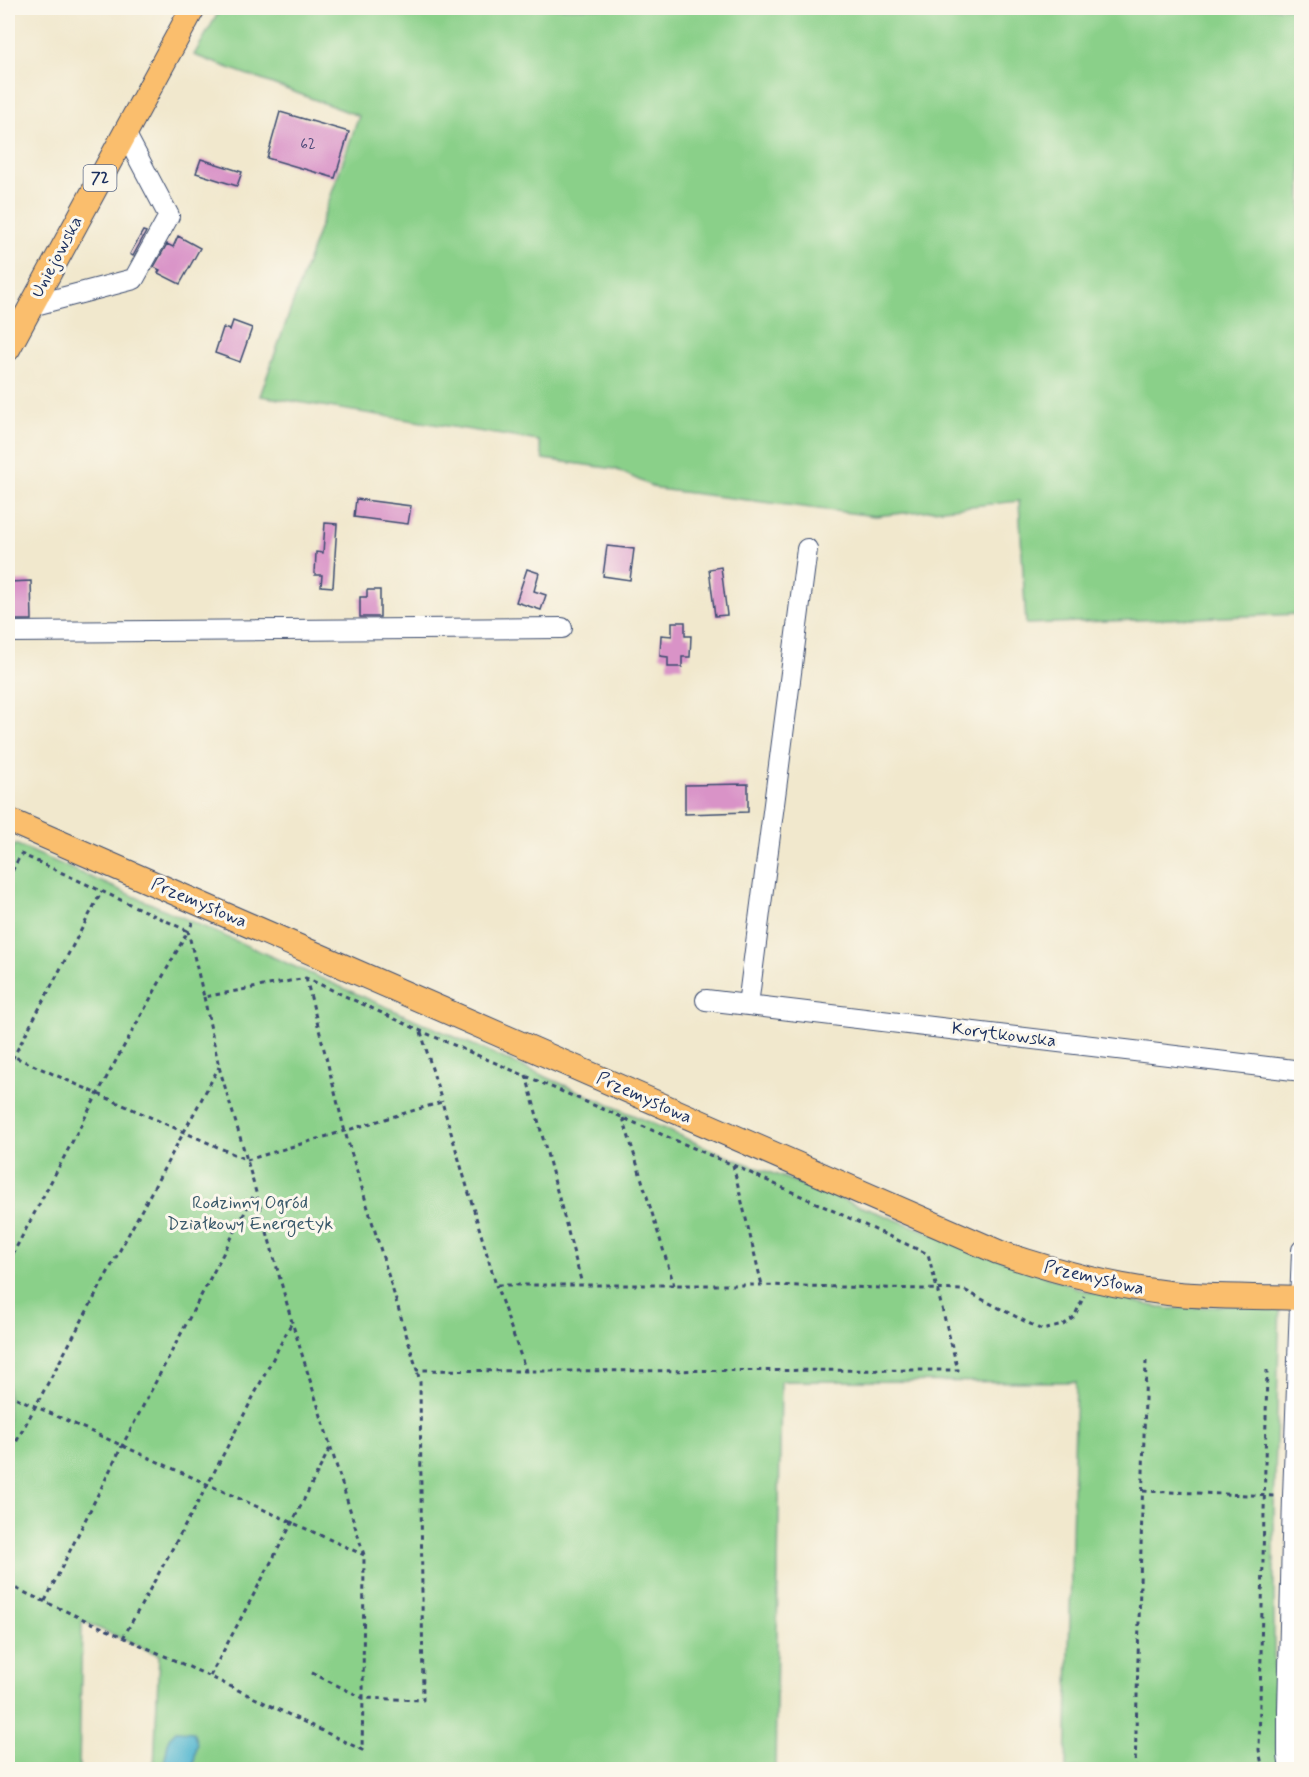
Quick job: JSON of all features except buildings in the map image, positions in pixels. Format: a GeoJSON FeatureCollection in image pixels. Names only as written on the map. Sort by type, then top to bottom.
{"type":"FeatureCollection","features":[{"type":"Feature","properties":{"kind":"main road","name":"Uniejowska"},"geometry":{"type":"LineString","coordinates":[[8,349],[193,8]]}},
{"type":"Feature","properties":{"kind":"main road","name":"Przemysłowa"},"geometry":{"type":"LineString","coordinates":[[8,820],[998,1252],[1091,1280],[1171,1294],[1301,1297]]}},
{"type":"Feature","properties":{"kind":"street"},"geometry":{"type":"LineString","coordinates":[[31,306],[134,279],[169,216],[125,132]]}},
{"type":"Feature","properties":{"kind":"street"},"geometry":{"type":"LineString","coordinates":[[748,1005],[807,549]]}},
{"type":"Feature","properties":{"kind":"street"},"geometry":{"type":"LineString","coordinates":[[8,633],[562,628]]}},
{"type":"Feature","properties":{"kind":"street","name":"Korytkowska"},"geometry":{"type":"LineString","coordinates":[[706,1000],[1302,1071]]}},
{"type":"Feature","properties":{"kind":"street"},"geometry":{"type":"LineString","coordinates":[[1290,1770],[1288,1711],[1302,1250]]}},
{"type":"Feature","properties":{"kind":"path"},"geometry":{"type":"LineString","coordinates":[[8,879],[21,854],[188,931]]}},
{"type":"Feature","properties":{"kind":"path"},"geometry":{"type":"LineString","coordinates":[[8,1067],[102,891]]}},
{"type":"Feature","properties":{"kind":"path"},"geometry":{"type":"LineString","coordinates":[[8,1263],[98,1093],[203,905]]}},
{"type":"Feature","properties":{"kind":"path"},"geometry":{"type":"LineString","coordinates":[[8,1585],[362,1750],[364,1555],[292,1322],[219,1067],[188,931]]}},
{"type":"Feature","properties":{"kind":"path"},"geometry":{"type":"LineString","coordinates":[[204,997],[306,978],[421,1031],[733,1165],[928,1254],[958,1370],[417,1370]]}},
{"type":"Feature","properties":{"kind":"path"},"geometry":{"type":"LineString","coordinates":[[306,978],[345,1132],[420,1382],[423,1700],[363,1698],[310,1672]]}},
{"type":"Feature","properties":{"kind":"path"},"geometry":{"type":"LineString","coordinates":[[421,1031],[496,1285],[526,1371]]}},
{"type":"Feature","properties":{"kind":"path"},"geometry":{"type":"LineString","coordinates":[[8,1054],[247,1160],[442,1102]]}},
{"type":"Feature","properties":{"kind":"path"},"geometry":{"type":"LineString","coordinates":[[8,1457],[219,1067]]}},
{"type":"Feature","properties":{"kind":"path"},"geometry":{"type":"LineString","coordinates":[[526,1075],[582,1284]]}},
{"type":"Feature","properties":{"kind":"path"},"geometry":{"type":"LineString","coordinates":[[623,1118],[674,1285]]}},
{"type":"Feature","properties":{"kind":"path"},"geometry":{"type":"LineString","coordinates":[[733,1165],[762,1285]]}},
{"type":"Feature","properties":{"kind":"path"},"geometry":{"type":"LineString","coordinates":[[44,1601],[255,1191]]}},
{"type":"Feature","properties":{"kind":"path"},"geometry":{"type":"LineString","coordinates":[[496,1285],[762,1285],[964,1290],[1042,1330],[1063,1325],[1074,1317],[1091,1280]]}},
{"type":"Feature","properties":{"kind":"path"},"geometry":{"type":"LineString","coordinates":[[123,1638],[208,1484],[292,1322]]}},
{"type":"Feature","properties":{"kind":"path"},"geometry":{"type":"LineString","coordinates":[[1136,1770],[1146,1361]]}},
{"type":"Feature","properties":{"kind":"path"},"geometry":{"type":"LineString","coordinates":[[1263,1770],[1259,1750],[1267,1370]]}},
{"type":"Feature","properties":{"kind":"path"},"geometry":{"type":"LineString","coordinates":[[8,1394],[364,1555]]}},
{"type":"Feature","properties":{"kind":"path"},"geometry":{"type":"LineString","coordinates":[[209,1677],[331,1447]]}},
{"type":"Feature","properties":{"kind":"path"},"geometry":{"type":"LineString","coordinates":[[1143,1491],[1293,1496]]}},
{"type":"Feature","properties":{"kind":"green space"},"geometry":{"type":"Polygon","coordinates":[[[221,8],[1301,8],[1301,614],[1026,624],[1019,501],[875,516],[658,489],[615,469],[543,459],[539,441],[260,396],[359,116],[194,55],[221,8]]]}},
{"type":"Feature","properties":{"kind":"green space","name":"Rodzinny Ogród Działkowy Energetyk"},"geometry":{"type":"Polygon","coordinates":[[[15,844],[726,1156],[1086,1291],[1168,1309],[1280,1303],[1274,1512],[1274,1698],[1278,1769],[1066,1769],[1076,1382],[781,1381],[775,1769],[154,1769],[159,1655],[82,1621],[79,1769],[8,1770],[8,858],[15,844]]]}},
{"type":"Feature","properties":{"kind":"water"},"geometry":{"type":"Polygon","coordinates":[[[176,1731],[193,1732],[197,1743],[193,1769],[163,1769],[169,1738],[176,1731]]]}}]}
